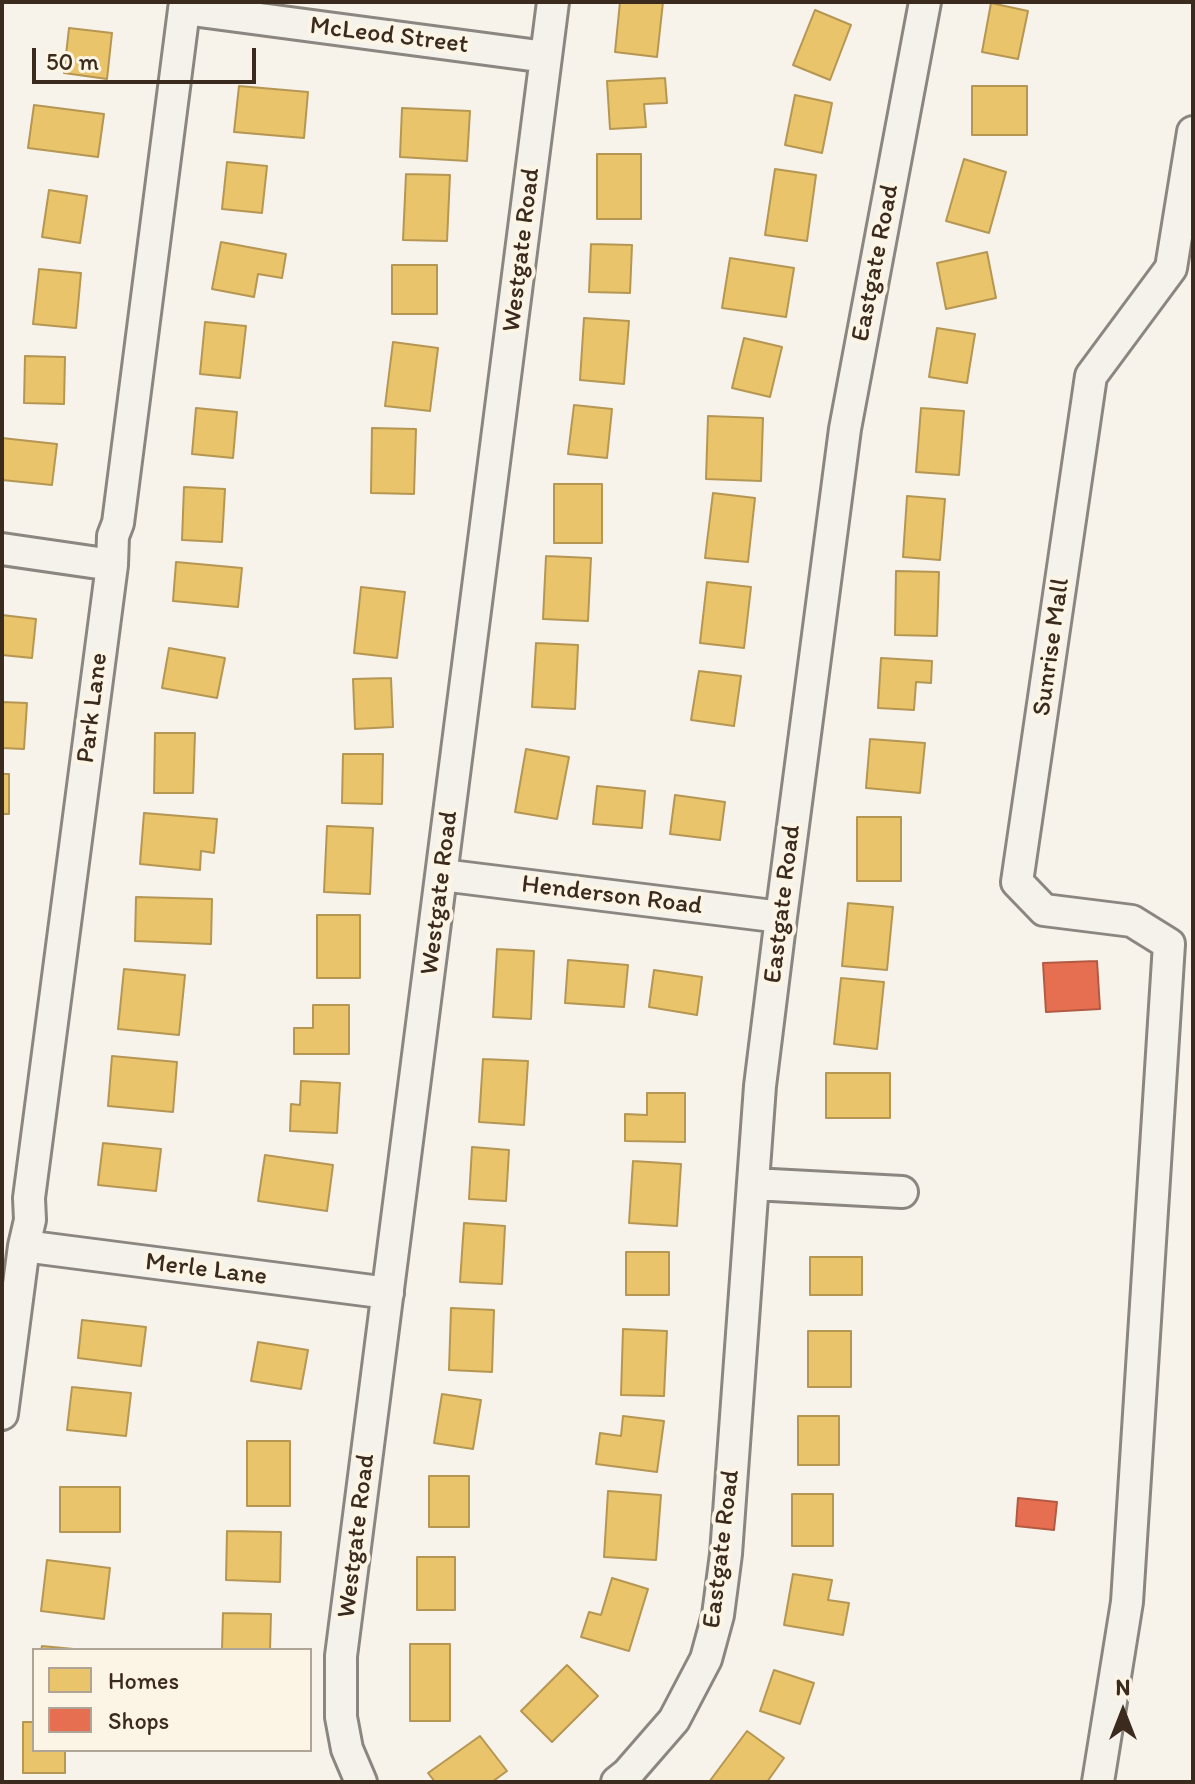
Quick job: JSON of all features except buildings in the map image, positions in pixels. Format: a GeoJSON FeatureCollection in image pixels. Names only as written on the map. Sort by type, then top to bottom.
{"type":"FeatureCollection","features":[{"type":"Feature","properties":{"kind":"street","name":"Westgate Road"},"geometry":{"type":"LineString","coordinates":[[361,1782],[347,1749],[341,1717],[341,1656],[553,2]]}},
{"type":"Feature","properties":{"kind":"street","name":"Eastgate Road"},"geometry":{"type":"LineString","coordinates":[[617,1782],[674,1720],[706,1659],[718,1615],[726,1554],[760,1086],[781,917],[845,429],[925,2]]}},
{"type":"Feature","properties":{"kind":"street","name":"McLeod Street"},"geometry":{"type":"LineString","coordinates":[[185,6],[546,57]]}},
{"type":"Feature","properties":{"kind":"street","name":"Park Lane"},"geometry":{"type":"LineString","coordinates":[[2,1414],[30,1220],[29,1198],[112,565],[113,536],[118,523],[185,6]]}},
{"type":"Feature","properties":{"kind":"street"},"geometry":{"type":"LineString","coordinates":[[1188,199],[1193,132]]}},
{"type":"Feature","properties":{"kind":"street","name":"Sunrise Mall"},"geometry":{"type":"LineString","coordinates":[[1098,1782],[1127,1602],[1169,944],[1132,921],[1044,910],[1017,882],[1091,376],[1171,268],[1188,199]]}},
{"type":"Feature","properties":{"kind":"street"},"geometry":{"type":"LineString","coordinates":[[2,549],[112,565]]}},
{"type":"Feature","properties":{"kind":"street","name":"Henderson Road"},"geometry":{"type":"LineString","coordinates":[[442,875],[781,917]]}},
{"type":"Feature","properties":{"kind":"street"},"geometry":{"type":"LineString","coordinates":[[753,1184],[902,1192]]}},
{"type":"Feature","properties":{"kind":"street","name":"Merle Lane"},"geometry":{"type":"LineString","coordinates":[[24,1246],[388,1293]]}}]}
